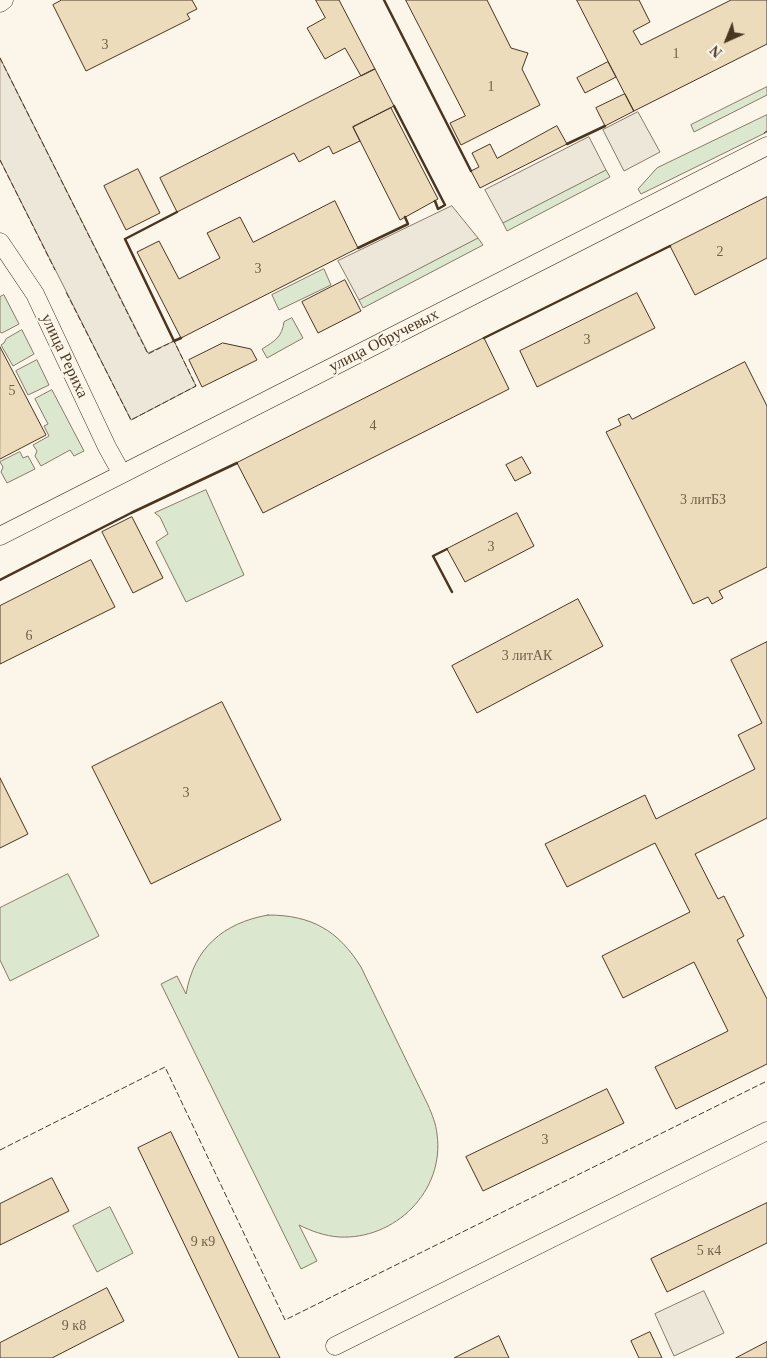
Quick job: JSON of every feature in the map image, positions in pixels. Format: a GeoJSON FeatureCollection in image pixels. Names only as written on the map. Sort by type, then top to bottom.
{"type":"FeatureCollection","features":[{"type":"Feature","properties":{"kind":"street"},"geometry":{"type":"LineString","coordinates":[[0,3],[4,0]]}},
{"type":"Feature","properties":{"kind":"street","name":"улица Обручевых"},"geometry":{"type":"LineString","coordinates":[[0,536],[767,146]]}},
{"type":"Feature","properties":{"kind":"street","name":"улица Рериха"},"geometry":{"type":"LineString","coordinates":[[0,242],[35,294],[107,447],[122,474]]}},
{"type":"Feature","properties":{"kind":"street"},"geometry":{"type":"LineString","coordinates":[[336,1346],[767,1131]]}},
{"type":"Feature","properties":{"kind":"green space"},"geometry":{"type":"Polygon","coordinates":[[[767,87],[767,95],[694,132],[691,125],[767,87]]]}},
{"type":"Feature","properties":{"kind":"green space"},"geometry":{"type":"Polygon","coordinates":[[[767,115],[767,132],[641,194],[638,189],[657,168],[767,115]]]}},
{"type":"Feature","properties":{"kind":"green space"},"geometry":{"type":"Polygon","coordinates":[[[606,170],[610,177],[507,231],[503,223],[606,170]]]}},
{"type":"Feature","properties":{"kind":"green space"},"geometry":{"type":"Polygon","coordinates":[[[478,238],[483,245],[363,308],[359,300],[478,238]]]}},
{"type":"Feature","properties":{"kind":"green space"},"geometry":{"type":"Polygon","coordinates":[[[324,269],[331,285],[279,310],[272,295],[324,269]]]}},
{"type":"Feature","properties":{"kind":"green space"},"geometry":{"type":"Polygon","coordinates":[[[4,295],[19,324],[2,333],[0,332],[0,297],[4,295]]]}},
{"type":"Feature","properties":{"kind":"green space"},"geometry":{"type":"Polygon","coordinates":[[[292,318],[303,338],[267,358],[262,349],[277,338],[282,331],[284,322],[292,318]]]}},
{"type":"Feature","properties":{"kind":"green space"},"geometry":{"type":"Polygon","coordinates":[[[22,330],[34,354],[13,366],[1,345],[6,339],[22,330]]]}},
{"type":"Feature","properties":{"kind":"green space"},"geometry":{"type":"Polygon","coordinates":[[[37,360],[49,385],[28,395],[16,371],[37,360]]]}},
{"type":"Feature","properties":{"kind":"green space"},"geometry":{"type":"Polygon","coordinates":[[[52,390],[84,451],[74,456],[70,450],[41,466],[35,456],[37,451],[33,445],[49,436],[44,426],[48,424],[35,399],[52,390]]]}},
{"type":"Feature","properties":{"kind":"green space"},"geometry":{"type":"Polygon","coordinates":[[[20,452],[23,458],[28,456],[35,469],[7,483],[1,472],[3,467],[0,462],[20,452]]]}},
{"type":"Feature","properties":{"kind":"green space"},"geometry":{"type":"Polygon","coordinates":[[[206,490],[244,575],[186,602],[156,542],[168,534],[160,517],[155,513],[206,490]]]}},
{"type":"Feature","properties":{"kind":"green space"},"geometry":{"type":"Polygon","coordinates":[[[68,874],[99,936],[10,981],[0,960],[0,908],[68,874]]]}},
{"type":"Feature","properties":{"kind":"green space"},"geometry":{"type":"Polygon","coordinates":[[[268,915],[297,918],[322,927],[343,943],[352,954],[361,967],[428,1105],[437,1134],[437,1155],[433,1175],[424,1192],[412,1208],[397,1221],[379,1230],[360,1236],[329,1236],[299,1225],[317,1261],[301,1269],[161,984],[177,976],[186,994],[196,963],[213,940],[237,924],[268,915]]]}},
{"type":"Feature","properties":{"kind":"green space"},"geometry":{"type":"Polygon","coordinates":[[[110,1207],[133,1253],[97,1272],[73,1226],[110,1207]]]}},
{"type":"Feature","properties":{"kind":"shaded area"},"geometry":{"type":"Polygon","coordinates":[[[0,58],[148,353],[174,341],[196,386],[131,420],[0,160],[0,58]]]}},
{"type":"Feature","properties":{"kind":"shaded area"},"geometry":{"type":"Polygon","coordinates":[[[638,112],[660,152],[624,171],[603,130],[638,112]]]}},
{"type":"Feature","properties":{"kind":"shaded area"},"geometry":{"type":"Polygon","coordinates":[[[589,137],[606,170],[503,223],[485,190],[589,137]]]}},
{"type":"Feature","properties":{"kind":"shaded area"},"geometry":{"type":"Polygon","coordinates":[[[452,206],[478,238],[359,300],[338,261],[452,206]]]}},
{"type":"Feature","properties":{"kind":"shaded area"},"geometry":{"type":"Polygon","coordinates":[[[704,1291],[724,1333],[674,1356],[655,1314],[704,1291]]]}},
{"type":"Feature","properties":{"kind":"building"},"geometry":{"type":"Polygon","coordinates":[[[62,0],[192,0],[197,9],[187,14],[190,19],[86,71],[53,5],[62,0]]]}},
{"type":"Feature","properties":{"kind":"building"},"geometry":{"type":"Polygon","coordinates":[[[316,0],[339,0],[375,69],[361,76],[345,48],[325,59],[307,28],[325,18],[316,0]]]}},
{"type":"Feature","properties":{"kind":"building"},"geometry":{"type":"Polygon","coordinates":[[[406,0],[487,0],[511,48],[528,53],[522,69],[540,105],[461,145],[450,123],[465,116],[406,0]]]}},
{"type":"Feature","properties":{"kind":"building"},"geometry":{"type":"Polygon","coordinates":[[[577,0],[639,0],[650,22],[633,31],[641,45],[731,0],[767,0],[767,44],[634,111],[577,0]]]}},
{"type":"Feature","properties":{"kind":"building"},"geometry":{"type":"Polygon","coordinates":[[[608,62],[616,77],[585,93],[577,78],[608,62]]]}},
{"type":"Feature","properties":{"kind":"building"},"geometry":{"type":"Polygon","coordinates":[[[375,69],[394,106],[353,127],[360,141],[333,154],[329,146],[299,162],[294,153],[177,212],[160,178],[375,69]]]}},
{"type":"Feature","properties":{"kind":"building"},"geometry":{"type":"Polygon","coordinates":[[[625,94],[634,111],[605,126],[596,108],[625,94]]]}},
{"type":"Feature","properties":{"kind":"building"},"geometry":{"type":"Polygon","coordinates":[[[391,108],[438,199],[400,220],[353,127],[391,108]]]}},
{"type":"Feature","properties":{"kind":"building"},"geometry":{"type":"Polygon","coordinates":[[[557,126],[567,144],[480,188],[471,171],[479,167],[472,153],[490,144],[497,158],[557,126]]]}},
{"type":"Feature","properties":{"kind":"building"},"geometry":{"type":"Polygon","coordinates":[[[138,169],[160,213],[126,230],[104,186],[138,169]]]}},
{"type":"Feature","properties":{"kind":"building"},"geometry":{"type":"Polygon","coordinates":[[[767,197],[767,258],[695,295],[670,246],[767,197]]]}},
{"type":"Feature","properties":{"kind":"building"},"geometry":{"type":"Polygon","coordinates":[[[335,201],[358,248],[181,338],[137,252],[159,241],[179,279],[220,258],[207,233],[240,217],[253,242],[335,201]]]}},
{"type":"Feature","properties":{"kind":"building"},"geometry":{"type":"Polygon","coordinates":[[[345,280],[361,311],[318,333],[302,302],[345,280]]]}},
{"type":"Feature","properties":{"kind":"building"},"geometry":{"type":"Polygon","coordinates":[[[637,293],[655,328],[537,387],[520,351],[637,293]]]}},
{"type":"Feature","properties":{"kind":"building"},"geometry":{"type":"Polygon","coordinates":[[[484,338],[509,389],[263,513],[237,463],[484,338]]]}},
{"type":"Feature","properties":{"kind":"building"},"geometry":{"type":"Polygon","coordinates":[[[223,343],[251,349],[257,360],[202,387],[189,360],[223,343]]]}},
{"type":"Feature","properties":{"kind":"building"},"geometry":{"type":"Polygon","coordinates":[[[0,347],[46,435],[0,459],[0,347]]]}},
{"type":"Feature","properties":{"kind":"building"},"geometry":{"type":"Polygon","coordinates":[[[745,362],[767,406],[767,567],[719,591],[723,598],[712,604],[708,597],[693,604],[606,432],[621,425],[618,419],[629,414],[632,419],[745,362]]]}},
{"type":"Feature","properties":{"kind":"building"},"geometry":{"type":"Polygon","coordinates":[[[522,457],[531,473],[515,481],[506,465],[522,457]]]}},
{"type":"Feature","properties":{"kind":"building"},"geometry":{"type":"Polygon","coordinates":[[[517,513],[534,546],[465,582],[447,549],[517,513]]]}},
{"type":"Feature","properties":{"kind":"building"},"geometry":{"type":"Polygon","coordinates":[[[132,517],[163,578],[133,593],[102,532],[132,517]]]}},
{"type":"Feature","properties":{"kind":"building"},"geometry":{"type":"Polygon","coordinates":[[[91,560],[115,607],[0,664],[0,606],[91,560]]]}},
{"type":"Feature","properties":{"kind":"building"},"geometry":{"type":"Polygon","coordinates":[[[578,599],[603,646],[477,713],[452,666],[578,599]]]}},
{"type":"Feature","properties":{"kind":"building"},"geometry":{"type":"Polygon","coordinates":[[[767,642],[767,818],[695,854],[718,899],[724,896],[744,936],[737,940],[767,999],[767,1064],[676,1109],[655,1067],[728,1031],[694,962],[623,998],[602,956],[690,912],[655,843],[567,887],[545,844],[645,795],[656,819],[755,769],[738,735],[762,723],[731,660],[767,642]]]}},
{"type":"Feature","properties":{"kind":"building"},"geometry":{"type":"Polygon","coordinates":[[[222,702],[281,820],[151,884],[92,767],[222,702]]]}},
{"type":"Feature","properties":{"kind":"building"},"geometry":{"type":"Polygon","coordinates":[[[0,778],[28,834],[0,848],[0,778]]]}},
{"type":"Feature","properties":{"kind":"building"},"geometry":{"type":"Polygon","coordinates":[[[607,1089],[624,1123],[483,1191],[466,1157],[607,1089]]]}},
{"type":"Feature","properties":{"kind":"building"},"geometry":{"type":"Polygon","coordinates":[[[171,1132],[280,1358],[239,1358],[138,1148],[171,1132]]]}},
{"type":"Feature","properties":{"kind":"building"},"geometry":{"type":"Polygon","coordinates":[[[52,1178],[69,1211],[0,1245],[0,1204],[52,1178]]]}},
{"type":"Feature","properties":{"kind":"building"},"geometry":{"type":"Polygon","coordinates":[[[767,1203],[767,1243],[667,1292],[651,1259],[767,1203]]]}},
{"type":"Feature","properties":{"kind":"building"},"geometry":{"type":"Polygon","coordinates":[[[107,1288],[124,1321],[52,1358],[0,1358],[0,1343],[107,1288]]]}},
{"type":"Feature","properties":{"kind":"building"},"geometry":{"type":"Polygon","coordinates":[[[650,1332],[662,1358],[639,1358],[631,1341],[650,1332]]]}},
{"type":"Feature","properties":{"kind":"building"},"geometry":{"type":"Polygon","coordinates":[[[499,1336],[509,1358],[454,1358],[470,1350],[499,1336]]]}},
{"type":"Feature","properties":{"kind":"building"},"geometry":{"type":"Polygon","coordinates":[[[767,1342],[767,1358],[736,1358],[767,1342]]]}},
{"type":"Feature","properties":{"kind":"fence"},"geometry":{"type":"LineString","coordinates":[[0,58],[148,354],[174,341],[196,386],[131,420],[66,292]]}},
{"type":"Feature","properties":{"kind":"fence"},"geometry":{"type":"LineString","coordinates":[[0,160],[55,270]]}},
{"type":"Feature","properties":{"kind":"fence"},"geometry":{"type":"LineString","coordinates":[[0,1150],[165,1067],[285,1320],[767,1081]]}},
{"type":"Feature","properties":{"kind":"wall"},"geometry":{"type":"LineString","coordinates":[[384,0],[471,171]]}},
{"type":"Feature","properties":{"kind":"wall"},"geometry":{"type":"LineString","coordinates":[[394,106],[445,205],[438,209],[435,201]]}},
{"type":"Feature","properties":{"kind":"wall"},"geometry":{"type":"LineString","coordinates":[[567,144],[605,126]]}},
{"type":"Feature","properties":{"kind":"wall"},"geometry":{"type":"LineString","coordinates":[[177,212],[125,239],[174,341],[181,338]]}},
{"type":"Feature","properties":{"kind":"wall"},"geometry":{"type":"LineString","coordinates":[[358,248],[408,224],[405,217]]}},
{"type":"Feature","properties":{"kind":"wall"},"geometry":{"type":"LineString","coordinates":[[484,338],[670,246]]}},
{"type":"Feature","properties":{"kind":"wall"},"geometry":{"type":"LineString","coordinates":[[0,580],[131,513],[237,463]]}},
{"type":"Feature","properties":{"kind":"wall"},"geometry":{"type":"LineString","coordinates":[[447,549],[433,556],[452,592]]}}]}
